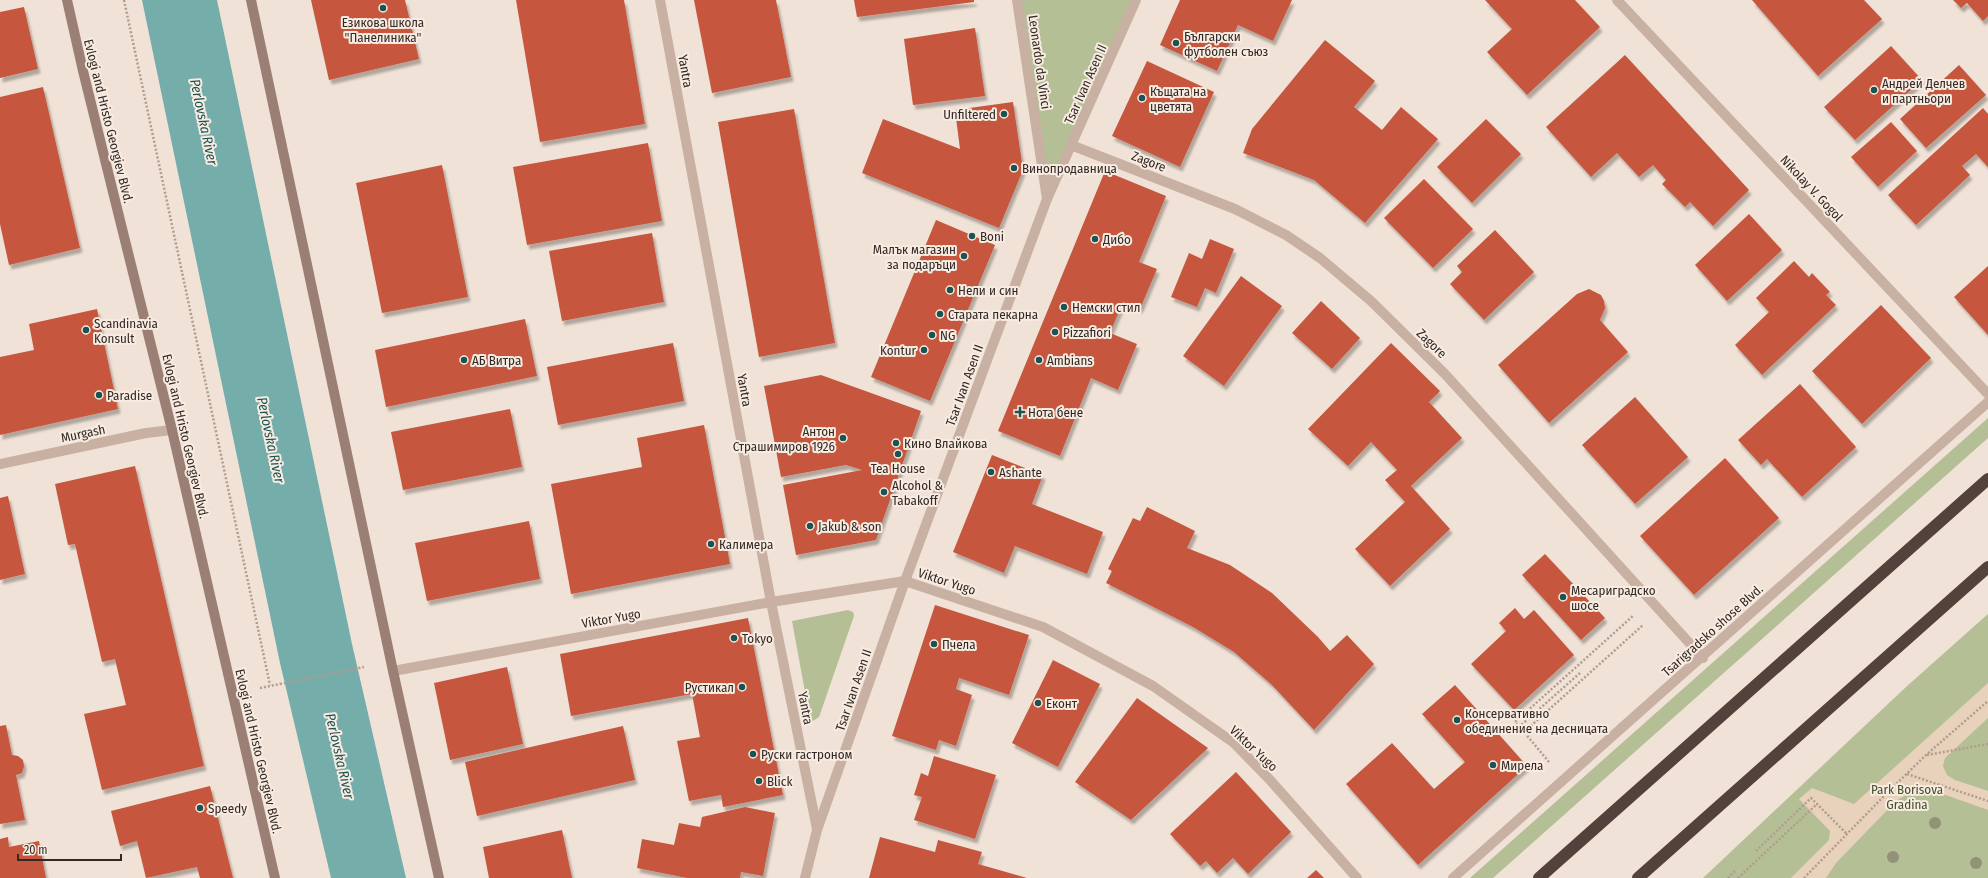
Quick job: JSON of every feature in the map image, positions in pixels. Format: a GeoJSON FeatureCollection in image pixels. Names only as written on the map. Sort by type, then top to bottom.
{"type":"FeatureCollection","features":[{"type":"Feature","properties":{"kind":"highway"},"geometry":{"type":"LineString","coordinates":[[1539,878],[1988,479]]}},
{"type":"Feature","properties":{"kind":"highway"},"geometry":{"type":"LineString","coordinates":[[1638,878],[1988,567]]}},
{"type":"Feature","properties":{"kind":"main road","name":"Evlogi and Hristo Georgiev Blvd."},"geometry":{"type":"LineString","coordinates":[[68,0],[83,71],[172,430],[275,878]]}},
{"type":"Feature","properties":{"kind":"main road"},"geometry":{"type":"LineString","coordinates":[[251,0],[393,671],[439,878]]}},
{"type":"Feature","properties":{"kind":"street","name":"Yantra"},"geometry":{"type":"LineString","coordinates":[[660,0],[771,602],[817,830]]}},
{"type":"Feature","properties":{"kind":"street","name":"Leonardo da Vinci"},"geometry":{"type":"LineString","coordinates":[[1017,0],[1047,199]]}},
{"type":"Feature","properties":{"kind":"street","name":"Tsar Ivan Asen II"},"geometry":{"type":"LineString","coordinates":[[805,878],[817,830],[905,581],[1047,199],[1136,0]]}},
{"type":"Feature","properties":{"kind":"street","name":"Nikolay V. Gogol"},"geometry":{"type":"LineString","coordinates":[[1617,0],[1988,394]]}},
{"type":"Feature","properties":{"kind":"street","name":"Zagore"},"geometry":{"type":"LineString","coordinates":[[1072,145],[1235,209],[1286,235],[1320,258],[1371,301],[1445,374],[1703,658]]}},
{"type":"Feature","properties":{"kind":"street","name":"Tsarigradsko shose Blvd."},"geometry":{"type":"LineString","coordinates":[[1453,878],[1703,658],[1988,402]]}},
{"type":"Feature","properties":{"kind":"street","name":"Murgash"},"geometry":{"type":"LineString","coordinates":[[0,464],[146,433],[172,430]]}},
{"type":"Feature","properties":{"kind":"street","name":"Viktor Yugo"},"geometry":{"type":"LineString","coordinates":[[393,671],[771,602],[905,581],[1043,626],[1153,686],[1234,743],[1271,781],[1357,878]]}},
{"type":"Feature","properties":{"kind":"path"},"geometry":{"type":"LineString","coordinates":[[124,0],[270,686]]}},
{"type":"Feature","properties":{"kind":"path"},"geometry":{"type":"LineString","coordinates":[[1580,673],[1519,727],[1515,722],[1650,600]]}},
{"type":"Feature","properties":{"kind":"path"},"geometry":{"type":"LineString","coordinates":[[1549,762],[1524,732],[1642,626]]}},
{"type":"Feature","properties":{"kind":"path"},"geometry":{"type":"LineString","coordinates":[[260,688],[364,667]]}},
{"type":"Feature","properties":{"kind":"path"},"geometry":{"type":"LineString","coordinates":[[1804,878],[1926,755],[1988,701]]}},
{"type":"Feature","properties":{"kind":"path"},"geometry":{"type":"LineString","coordinates":[[1926,755],[1988,744]]}},
{"type":"Feature","properties":{"kind":"path"},"geometry":{"type":"LineString","coordinates":[[1907,774],[1988,801]]}},
{"type":"Feature","properties":{"kind":"path"},"geometry":{"type":"LineString","coordinates":[[1756,851],[1811,798],[1847,834]]}},
{"type":"Feature","properties":{"kind":"path"},"geometry":{"type":"LineString","coordinates":[[1738,878],[1817,804]]}},
{"type":"Feature","properties":{"kind":"path"},"geometry":{"type":"LineString","coordinates":[[1728,878],[1736,870]]}},
{"type":"Feature","properties":{"kind":"green space"},"geometry":{"type":"Polygon","coordinates":[[[1017,0],[1136,0],[1047,199],[1017,0]]]}},
{"type":"Feature","properties":{"kind":"green space"},"geometry":{"type":"Polygon","coordinates":[[[1988,418],[1988,438],[1493,878],[1470,878],[1988,418]]]}},
{"type":"Feature","properties":{"kind":"green space"},"geometry":{"type":"Polygon","coordinates":[[[848,610],[853,612],[854,616],[819,717],[813,721],[810,719],[792,621],[848,610]]]}},
{"type":"Feature","properties":{"kind":"green space","name":"Park Borisova Gradina"},"geometry":{"type":"Polygon","coordinates":[[[1988,614],[1988,878],[1703,878],[1906,687],[1988,614]]]}},
{"type":"Feature","properties":{"kind":"shaded area"},"geometry":{"type":"Polygon","coordinates":[[[1988,683],[1988,718],[1945,758],[1943,766],[1947,775],[1955,780],[1988,791],[1988,810],[1943,794],[1926,792],[1910,793],[1897,800],[1836,863],[1826,878],[1791,878],[1829,840],[1830,831],[1799,799],[1812,788],[1854,804],[1988,683]]]}},
{"type":"Feature","properties":{"kind":"water","name":"Perlovska River"},"geometry":{"type":"Polygon","coordinates":[[[142,0],[217,0],[352,644],[406,878],[331,878],[280,663],[142,0]]]}},
{"type":"Feature","properties":{"kind":"building"},"geometry":{"type":"Polygon","coordinates":[[[311,0],[405,0],[419,59],[329,80],[311,0]]]}},
{"type":"Feature","properties":{"kind":"building"},"geometry":{"type":"Polygon","coordinates":[[[516,0],[624,0],[645,124],[540,142],[516,0]]]}},
{"type":"Feature","properties":{"kind":"building"},"geometry":{"type":"Polygon","coordinates":[[[694,0],[776,0],[791,77],[712,93],[694,0]]]}},
{"type":"Feature","properties":{"kind":"building"},"geometry":{"type":"Polygon","coordinates":[[[854,0],[974,0],[974,2],[857,17],[854,0]]]}},
{"type":"Feature","properties":{"kind":"building"},"geometry":{"type":"Polygon","coordinates":[[[1180,0],[1292,0],[1273,41],[1238,25],[1217,71],[1160,45],[1180,0]]]}},
{"type":"Feature","properties":{"kind":"building"},"geometry":{"type":"Polygon","coordinates":[[[1485,0],[1575,0],[1600,27],[1527,95],[1487,52],[1512,29],[1485,0]]]}},
{"type":"Feature","properties":{"kind":"building"},"geometry":{"type":"Polygon","coordinates":[[[1752,0],[1864,0],[1882,19],[1818,76],[1752,0]]]}},
{"type":"Feature","properties":{"kind":"building"},"geometry":{"type":"Polygon","coordinates":[[[1953,0],[1988,0],[1988,16],[1983,21],[1967,3],[1961,8],[1953,0]]]}},
{"type":"Feature","properties":{"kind":"building"},"geometry":{"type":"Polygon","coordinates":[[[24,7],[38,69],[0,78],[0,12],[24,7]]]}},
{"type":"Feature","properties":{"kind":"building"},"geometry":{"type":"Polygon","coordinates":[[[975,28],[985,96],[913,105],[904,39],[975,28]]]}},
{"type":"Feature","properties":{"kind":"building"},"geometry":{"type":"Polygon","coordinates":[[[1325,40],[1375,81],[1354,107],[1382,130],[1401,107],[1438,139],[1365,223],[1314,180],[1243,153],[1252,129],[1325,40]]]}},
{"type":"Feature","properties":{"kind":"building"},"geometry":{"type":"Polygon","coordinates":[[[1891,46],[1922,80],[1855,140],[1824,107],[1891,46]]]}},
{"type":"Feature","properties":{"kind":"building"},"geometry":{"type":"Polygon","coordinates":[[[1625,55],[1749,190],[1713,226],[1690,202],[1685,207],[1662,184],[1666,180],[1653,165],[1639,177],[1617,153],[1591,177],[1546,127],[1625,55]]]}},
{"type":"Feature","properties":{"kind":"building"},"geometry":{"type":"Polygon","coordinates":[[[1147,61],[1214,92],[1180,167],[1112,136],[1147,61]]]}},
{"type":"Feature","properties":{"kind":"building"},"geometry":{"type":"Polygon","coordinates":[[[1959,65],[1986,95],[1926,148],[1900,119],[1959,65]]]}},
{"type":"Feature","properties":{"kind":"building"},"geometry":{"type":"Polygon","coordinates":[[[43,87],[80,248],[9,265],[0,224],[0,97],[43,87]]]}},
{"type":"Feature","properties":{"kind":"building"},"geometry":{"type":"Polygon","coordinates":[[[1013,102],[1023,170],[999,228],[862,173],[883,119],[960,149],[955,110],[1013,102]]]}},
{"type":"Feature","properties":{"kind":"building"},"geometry":{"type":"Polygon","coordinates":[[[1983,108],[1988,114],[1988,167],[1976,154],[1962,166],[1970,175],[1916,225],[1888,195],[1983,108]]]}},
{"type":"Feature","properties":{"kind":"building"},"geometry":{"type":"Polygon","coordinates":[[[794,109],[835,343],[759,357],[718,122],[794,109]]]}},
{"type":"Feature","properties":{"kind":"building"},"geometry":{"type":"Polygon","coordinates":[[[1486,119],[1521,154],[1472,203],[1437,167],[1486,119]]]}},
{"type":"Feature","properties":{"kind":"building"},"geometry":{"type":"Polygon","coordinates":[[[1891,122],[1917,151],[1878,187],[1851,157],[1891,122]]]}},
{"type":"Feature","properties":{"kind":"building"},"geometry":{"type":"Polygon","coordinates":[[[648,143],[662,221],[527,245],[513,167],[648,143]]]}},
{"type":"Feature","properties":{"kind":"building"},"geometry":{"type":"Polygon","coordinates":[[[442,165],[468,297],[382,313],[356,183],[442,165]]]}},
{"type":"Feature","properties":{"kind":"building"},"geometry":{"type":"Polygon","coordinates":[[[1105,171],[1166,196],[1139,262],[1157,269],[1140,309],[1123,302],[1110,333],[1137,344],[1118,390],[1091,378],[1060,456],[998,431],[1105,171]]]}},
{"type":"Feature","properties":{"kind":"building"},"geometry":{"type":"Polygon","coordinates":[[[1424,179],[1473,229],[1433,268],[1384,218],[1424,179]]]}},
{"type":"Feature","properties":{"kind":"building"},"geometry":{"type":"Polygon","coordinates":[[[1749,214],[1782,250],[1727,301],[1695,265],[1749,214]]]}},
{"type":"Feature","properties":{"kind":"building"},"geometry":{"type":"Polygon","coordinates":[[[936,220],[995,245],[930,401],[871,377],[936,220]]]}},
{"type":"Feature","properties":{"kind":"building"},"geometry":{"type":"Polygon","coordinates":[[[1495,230],[1534,272],[1484,320],[1450,284],[1462,272],[1457,266],[1495,230]]]}},
{"type":"Feature","properties":{"kind":"building"},"geometry":{"type":"Polygon","coordinates":[[[652,233],[664,302],[562,321],[549,251],[652,233]]]}},
{"type":"Feature","properties":{"kind":"building"},"geometry":{"type":"Polygon","coordinates":[[[1210,239],[1234,249],[1216,293],[1205,288],[1197,307],[1171,297],[1189,253],[1202,259],[1210,239]]]}},
{"type":"Feature","properties":{"kind":"building"},"geometry":{"type":"Polygon","coordinates":[[[1794,261],[1809,277],[1812,273],[1830,292],[1826,295],[1836,305],[1762,375],[1735,345],[1769,312],[1756,298],[1794,261]]]}},
{"type":"Feature","properties":{"kind":"building"},"geometry":{"type":"Polygon","coordinates":[[[1988,266],[1988,335],[1954,297],[1988,266]]]}},
{"type":"Feature","properties":{"kind":"building"},"geometry":{"type":"Polygon","coordinates":[[[1241,276],[1282,306],[1224,386],[1183,356],[1241,276]]]}},
{"type":"Feature","properties":{"kind":"building"},"geometry":{"type":"Polygon","coordinates":[[[1589,289],[1601,295],[1605,308],[1600,320],[1628,352],[1549,423],[1498,365],[1577,294],[1589,289]]]}},
{"type":"Feature","properties":{"kind":"building"},"geometry":{"type":"Polygon","coordinates":[[[1321,301],[1360,338],[1332,369],[1292,333],[1321,301]]]}},
{"type":"Feature","properties":{"kind":"building"},"geometry":{"type":"Polygon","coordinates":[[[1881,305],[1931,358],[1862,424],[1812,371],[1881,305]]]}},
{"type":"Feature","properties":{"kind":"building"},"geometry":{"type":"Polygon","coordinates":[[[97,309],[118,409],[0,435],[0,357],[34,350],[29,324],[97,309]]]}},
{"type":"Feature","properties":{"kind":"building"},"geometry":{"type":"Polygon","coordinates":[[[525,319],[537,376],[386,407],[375,350],[525,319]]]}},
{"type":"Feature","properties":{"kind":"building"},"geometry":{"type":"Polygon","coordinates":[[[673,343],[684,401],[558,425],[547,367],[673,343]]]}},
{"type":"Feature","properties":{"kind":"building"},"geometry":{"type":"Polygon","coordinates":[[[1391,343],[1440,391],[1429,402],[1462,438],[1411,486],[1450,529],[1390,586],[1355,549],[1405,502],[1385,480],[1397,470],[1371,442],[1348,466],[1308,429],[1391,343]]]}},
{"type":"Feature","properties":{"kind":"building","name":"Антон Страшимиров 1926"},"geometry":{"type":"Polygon","coordinates":[[[821,375],[921,411],[876,540],[796,555],[783,485],[862,470],[846,465],[781,477],[764,386],[821,375]]]}},
{"type":"Feature","properties":{"kind":"building"},"geometry":{"type":"Polygon","coordinates":[[[1800,384],[1856,447],[1802,497],[1767,459],[1761,465],[1738,440],[1800,384]]]}},
{"type":"Feature","properties":{"kind":"building"},"geometry":{"type":"Polygon","coordinates":[[[1635,397],[1688,457],[1635,504],[1582,445],[1635,397]]]}},
{"type":"Feature","properties":{"kind":"building"},"geometry":{"type":"Polygon","coordinates":[[[510,409],[522,467],[403,490],[391,432],[510,409]]]}},
{"type":"Feature","properties":{"kind":"building"},"geometry":{"type":"Polygon","coordinates":[[[704,425],[730,564],[571,594],[551,484],[642,467],[637,438],[704,425]]]}},
{"type":"Feature","properties":{"kind":"building"},"geometry":{"type":"Polygon","coordinates":[[[992,455],[1043,475],[1032,504],[1103,532],[1087,574],[1015,546],[1004,573],[953,552],[992,455]]]}},
{"type":"Feature","properties":{"kind":"building"},"geometry":{"type":"Polygon","coordinates":[[[1725,458],[1779,518],[1694,595],[1640,536],[1725,458]]]}},
{"type":"Feature","properties":{"kind":"building"},"geometry":{"type":"Polygon","coordinates":[[[135,466],[204,766],[102,790],[84,714],[126,705],[115,659],[102,662],[75,544],[68,545],[55,484],[135,466]]]}},
{"type":"Feature","properties":{"kind":"building"},"geometry":{"type":"Polygon","coordinates":[[[8,496],[25,574],[0,580],[0,498],[8,496]]]}},
{"type":"Feature","properties":{"kind":"building"},"geometry":{"type":"Polygon","coordinates":[[[1147,507],[1195,531],[1187,548],[1230,565],[1272,593],[1318,637],[1330,651],[1347,635],[1374,664],[1314,730],[1272,685],[1234,652],[1193,627],[1106,583],[1112,571],[1108,569],[1133,518],[1140,521],[1147,507]]]}},
{"type":"Feature","properties":{"kind":"building"},"geometry":{"type":"Polygon","coordinates":[[[529,521],[540,579],[427,601],[415,543],[529,521]]]}},
{"type":"Feature","properties":{"kind":"building","name":"Месариградско шосе"},"geometry":{"type":"Polygon","coordinates":[[[1545,554],[1605,618],[1581,640],[1522,575],[1545,554]]]}},
{"type":"Feature","properties":{"kind":"building"},"geometry":{"type":"Polygon","coordinates":[[[935,605],[1029,635],[1009,695],[959,678],[956,689],[972,695],[956,746],[939,740],[936,750],[892,736],[935,605]]]}},
{"type":"Feature","properties":{"kind":"building"},"geometry":{"type":"Polygon","coordinates":[[[1515,608],[1524,619],[1534,610],[1574,655],[1514,710],[1471,664],[1506,631],[1499,623],[1515,608]]]}},
{"type":"Feature","properties":{"kind":"building"},"geometry":{"type":"Polygon","coordinates":[[[748,618],[783,795],[723,807],[721,795],[689,801],[677,741],[700,737],[692,694],[571,716],[560,654],[748,618]]]}},
{"type":"Feature","properties":{"kind":"building"},"geometry":{"type":"Polygon","coordinates":[[[1053,660],[1100,684],[1058,767],[1012,743],[1053,660]]]}},
{"type":"Feature","properties":{"kind":"building"},"geometry":{"type":"Polygon","coordinates":[[[507,667],[523,744],[450,760],[434,683],[507,667]]]}},
{"type":"Feature","properties":{"kind":"building"},"geometry":{"type":"Polygon","coordinates":[[[1455,685],[1527,766],[1418,865],[1346,784],[1392,743],[1434,789],[1465,762],[1422,714],[1455,685]]]}},
{"type":"Feature","properties":{"kind":"building"},"geometry":{"type":"Polygon","coordinates":[[[1137,698],[1208,748],[1131,820],[1075,782],[1137,698]]]}},
{"type":"Feature","properties":{"kind":"building"},"geometry":{"type":"Polygon","coordinates":[[[6,725],[12,755],[18,756],[23,760],[24,766],[22,773],[16,775],[25,820],[0,824],[0,726],[6,725]]]}},
{"type":"Feature","properties":{"kind":"building"},"geometry":{"type":"Polygon","coordinates":[[[623,726],[635,780],[477,816],[465,762],[623,726]]]}},
{"type":"Feature","properties":{"kind":"building"},"geometry":{"type":"Polygon","coordinates":[[[934,756],[996,775],[975,839],[914,820],[922,797],[914,795],[921,773],[928,776],[934,756]]]}},
{"type":"Feature","properties":{"kind":"building"},"geometry":{"type":"Polygon","coordinates":[[[1236,772],[1291,832],[1248,874],[1233,858],[1217,873],[1206,861],[1200,866],[1170,834],[1236,772]]]}},
{"type":"Feature","properties":{"kind":"building"},"geometry":{"type":"Polygon","coordinates":[[[210,786],[233,878],[200,878],[197,867],[146,878],[137,841],[120,846],[111,811],[210,786]]]}},
{"type":"Feature","properties":{"kind":"building"},"geometry":{"type":"Polygon","coordinates":[[[745,807],[775,813],[763,876],[741,872],[740,878],[687,878],[637,868],[642,839],[674,845],[679,823],[700,827],[702,817],[745,807]]]}},
{"type":"Feature","properties":{"kind":"building"},"geometry":{"type":"Polygon","coordinates":[[[562,830],[572,878],[489,878],[483,847],[562,830]]]}},
{"type":"Feature","properties":{"kind":"building"},"geometry":{"type":"Polygon","coordinates":[[[8,837],[9,847],[39,841],[46,878],[0,878],[0,839],[8,837]]]}},
{"type":"Feature","properties":{"kind":"building"},"geometry":{"type":"Polygon","coordinates":[[[880,837],[935,852],[938,840],[982,852],[978,864],[1027,878],[869,878],[880,837]]]}},
{"type":"Feature","properties":{"kind":"building"},"geometry":{"type":"Polygon","coordinates":[[[1316,870],[1324,878],[1307,878],[1316,870]]]}},
{"type":"Feature","properties":{"kind":"place","name":"Езикова школа \"Панелиника\""},"geometry":{"type":"Point","coordinates":[383,8]}},
{"type":"Feature","properties":{"kind":"place","name":"Български футболен съюз"},"geometry":{"type":"Point","coordinates":[1176,43]}},
{"type":"Feature","properties":{"kind":"place","name":"Андрей Делчев и партньори"},"geometry":{"type":"Point","coordinates":[1874,90]}},
{"type":"Feature","properties":{"kind":"place","name":"Къщата на цветята"},"geometry":{"type":"Point","coordinates":[1142,98]}},
{"type":"Feature","properties":{"kind":"place","name":"Unfiltered"},"geometry":{"type":"Point","coordinates":[1004,114]}},
{"type":"Feature","properties":{"kind":"place","name":"Винопродавница"},"geometry":{"type":"Point","coordinates":[1014,168]}},
{"type":"Feature","properties":{"kind":"place","name":"Boni"},"geometry":{"type":"Point","coordinates":[972,236]}},
{"type":"Feature","properties":{"kind":"place","name":"Дибо"},"geometry":{"type":"Point","coordinates":[1095,239]}},
{"type":"Feature","properties":{"kind":"place","name":"Малък магазин за подаръци"},"geometry":{"type":"Point","coordinates":[964,256]}},
{"type":"Feature","properties":{"kind":"place","name":"Нели и син"},"geometry":{"type":"Point","coordinates":[950,290]}},
{"type":"Feature","properties":{"kind":"place","name":"Немски стил"},"geometry":{"type":"Point","coordinates":[1064,307]}},
{"type":"Feature","properties":{"kind":"place","name":"Старата пекарна"},"geometry":{"type":"Point","coordinates":[940,314]}},
{"type":"Feature","properties":{"kind":"place","name":"Scandinavia Konsult"},"geometry":{"type":"Point","coordinates":[86,330]}},
{"type":"Feature","properties":{"kind":"place","name":"Pizzafiori"},"geometry":{"type":"Point","coordinates":[1055,332]}},
{"type":"Feature","properties":{"kind":"place","name":"NG"},"geometry":{"type":"Point","coordinates":[932,335]}},
{"type":"Feature","properties":{"kind":"place","name":"Kontur"},"geometry":{"type":"Point","coordinates":[924,350]}},
{"type":"Feature","properties":{"kind":"place","name":"АБ Витра"},"geometry":{"type":"Point","coordinates":[464,360]}},
{"type":"Feature","properties":{"kind":"place","name":"Ambians"},"geometry":{"type":"Point","coordinates":[1039,360]}},
{"type":"Feature","properties":{"kind":"place","name":"Paradise"},"geometry":{"type":"Point","coordinates":[99,395]}},
{"type":"Feature","properties":{"kind":"place","name":"Нота бене"},"geometry":{"type":"Point","coordinates":[1020,412]}},
{"type":"Feature","properties":{"kind":"place","name":"Антон Страшимиров 1926"},"geometry":{"type":"Point","coordinates":[843,438]}},
{"type":"Feature","properties":{"kind":"place","name":"Кино Влайкова"},"geometry":{"type":"Point","coordinates":[896,443]}},
{"type":"Feature","properties":{"kind":"place","name":"Tea House"},"geometry":{"type":"Point","coordinates":[898,454]}},
{"type":"Feature","properties":{"kind":"place","name":"Ashante"},"geometry":{"type":"Point","coordinates":[991,472]}},
{"type":"Feature","properties":{"kind":"place","name":"Alcohol & Tabakoff"},"geometry":{"type":"Point","coordinates":[884,492]}},
{"type":"Feature","properties":{"kind":"place","name":"Jakub & son"},"geometry":{"type":"Point","coordinates":[810,526]}},
{"type":"Feature","properties":{"kind":"place","name":"Калимера"},"geometry":{"type":"Point","coordinates":[711,544]}},
{"type":"Feature","properties":{"kind":"place","name":"Месариградско шосе"},"geometry":{"type":"Point","coordinates":[1563,597]}},
{"type":"Feature","properties":{"kind":"place","name":"Tokyo"},"geometry":{"type":"Point","coordinates":[734,638]}},
{"type":"Feature","properties":{"kind":"place","name":"Пчела"},"geometry":{"type":"Point","coordinates":[934,644]}},
{"type":"Feature","properties":{"kind":"place","name":"Рустикал"},"geometry":{"type":"Point","coordinates":[742,687]}},
{"type":"Feature","properties":{"kind":"place","name":"Еконт"},"geometry":{"type":"Point","coordinates":[1038,703]}},
{"type":"Feature","properties":{"kind":"place","name":"Консервативно обединение на десницата"},"geometry":{"type":"Point","coordinates":[1457,720]}},
{"type":"Feature","properties":{"kind":"place","name":"Руски гастроном"},"geometry":{"type":"Point","coordinates":[753,754]}},
{"type":"Feature","properties":{"kind":"place","name":"Мирела"},"geometry":{"type":"Point","coordinates":[1493,765]}},
{"type":"Feature","properties":{"kind":"place","name":"Blick"},"geometry":{"type":"Point","coordinates":[759,781]}},
{"type":"Feature","properties":{"kind":"place","name":"Speedy"},"geometry":{"type":"Point","coordinates":[200,808]}}]}
